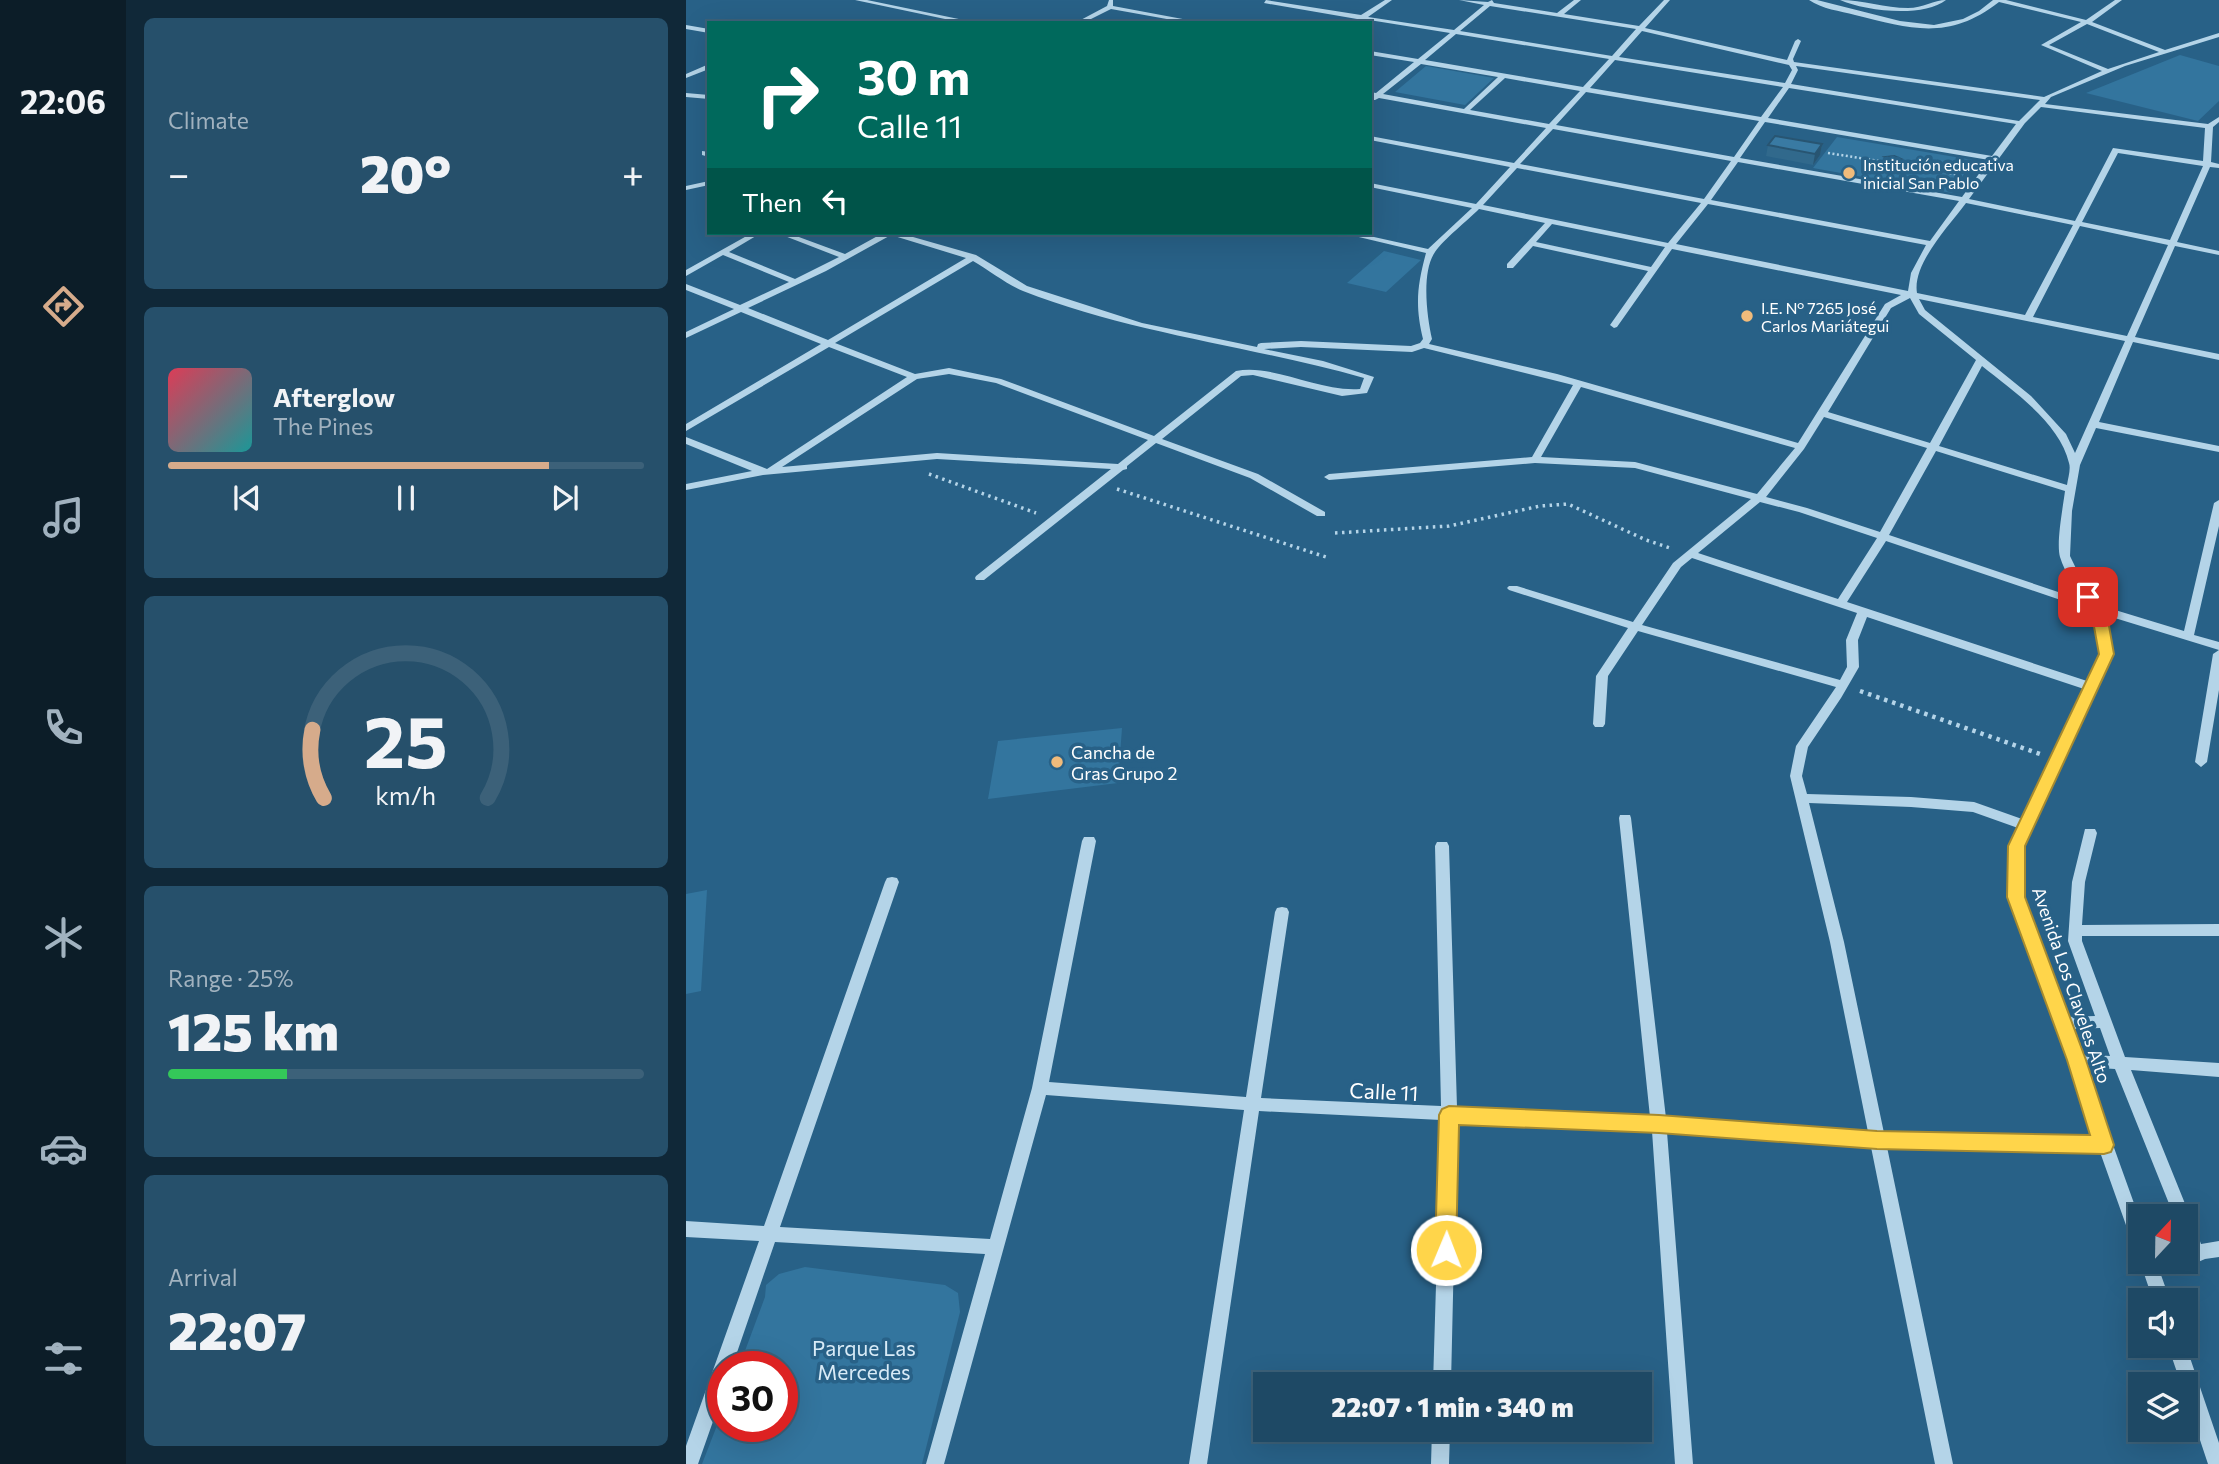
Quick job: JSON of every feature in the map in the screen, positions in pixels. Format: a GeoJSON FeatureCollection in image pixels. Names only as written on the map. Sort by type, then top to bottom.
{"type":"FeatureCollection","features":[{"type":"Feature","properties":{"kind":"street"},"geometry":{"type":"LineString","coordinates":[[858,0],[965,21]]}},
{"type":"Feature","properties":{"kind":"street"},"geometry":{"type":"LineString","coordinates":[[1357,21],[1389,0]]}},
{"type":"Feature","properties":{"kind":"street"},"geometry":{"type":"LineString","coordinates":[[1462,0],[1492,2],[1640,28],[1791,63],[2209,126],[2219,119]]}},
{"type":"Feature","properties":{"kind":"street"},"geometry":{"type":"LineString","coordinates":[[1559,15],[1578,0]]}},
{"type":"Feature","properties":{"kind":"street"},"geometry":{"type":"LineString","coordinates":[[1239,347],[1301,344],[1412,349],[1423,345],[1428,339],[1423,319],[1422,283],[1430,253],[1553,127],[1667,0]]}},
{"type":"Feature","properties":{"kind":"street"},"geometry":{"type":"LineString","coordinates":[[1812,0],[1907,25],[1936,28],[1956,25],[1986,10],[1998,0],[2087,22],[2163,51]]}},
{"type":"Feature","properties":{"kind":"street"},"geometry":{"type":"LineString","coordinates":[[1843,0],[1881,8],[1909,10],[1939,4],[1943,0]]}},
{"type":"Feature","properties":{"kind":"street"},"geometry":{"type":"LineString","coordinates":[[2107,71],[2043,46],[2087,22],[2119,0]]}},
{"type":"Feature","properties":{"kind":"street"},"geometry":{"type":"LineString","coordinates":[[1266,2],[2021,123]]}},
{"type":"Feature","properties":{"kind":"street"},"geometry":{"type":"LineString","coordinates":[[1374,95],[1492,2]]}},
{"type":"Feature","properties":{"kind":"street"},"geometry":{"type":"LineString","coordinates":[[1081,21],[1111,4],[1192,21]]}},
{"type":"Feature","properties":{"kind":"street"},"geometry":{"type":"LineString","coordinates":[[686,27],[705,30]]}},
{"type":"Feature","properties":{"kind":"street"},"geometry":{"type":"LineString","coordinates":[[686,36],[705,30]]}},
{"type":"Feature","properties":{"kind":"street"},"geometry":{"type":"LineString","coordinates":[[2074,465],[2063,436],[2028,398],[1922,312],[1910,294],[1911,279],[1932,244],[1994,159],[2021,123],[2043,102],[2072,85],[2107,71],[2219,35]]}},
{"type":"Feature","properties":{"kind":"street"},"geometry":{"type":"LineString","coordinates":[[1614,325],[1670,246],[1706,202],[1788,84],[1795,70],[1790,59],[1798,41]]}},
{"type":"Feature","properties":{"kind":"street"},"geometry":{"type":"LineString","coordinates":[[1372,53],[1994,159]]}},
{"type":"Feature","properties":{"kind":"street"},"geometry":{"type":"LineString","coordinates":[[686,76],[707,67]]}},
{"type":"Feature","properties":{"kind":"street"},"geometry":{"type":"LineString","coordinates":[[1465,111],[1503,76]]}},
{"type":"Feature","properties":{"kind":"street"},"geometry":{"type":"LineString","coordinates":[[686,95],[707,97]]}},
{"type":"Feature","properties":{"kind":"street"},"geometry":{"type":"LineString","coordinates":[[1374,95],[1964,201],[2219,253]]}},
{"type":"Feature","properties":{"kind":"street"},"geometry":{"type":"LineString","coordinates":[[2207,164],[2209,126]]}},
{"type":"Feature","properties":{"kind":"street"},"geometry":{"type":"LineString","coordinates":[[1372,138],[1932,244]]}},
{"type":"Feature","properties":{"kind":"street"},"geometry":{"type":"LineString","coordinates":[[2028,318],[2116,150],[2219,166]]}},
{"type":"Feature","properties":{"kind":"street","name":"Avenida Los Claveles Alto"},"geometry":{"type":"LineString","coordinates":[[2128,1210],[2077,1060],[2016,897],[2016,846],[2106,654],[2098,609],[2079,586],[2065,556],[2067,511],[2074,465],[2207,164]]}},
{"type":"Feature","properties":{"kind":"street"},"geometry":{"type":"LineString","coordinates":[[686,188],[707,183]]}},
{"type":"Feature","properties":{"kind":"street"},"geometry":{"type":"LineString","coordinates":[[1372,185],[2219,357]]}},
{"type":"Feature","properties":{"kind":"street"},"geometry":{"type":"LineString","coordinates":[[1510,266],[1552,222]]}},
{"type":"Feature","properties":{"kind":"street"},"geometry":{"type":"LineString","coordinates":[[686,273],[753,235]]}},
{"type":"Feature","properties":{"kind":"street"},"geometry":{"type":"LineString","coordinates":[[786,235],[846,257]]}},
{"type":"Feature","properties":{"kind":"street"},"geometry":{"type":"LineString","coordinates":[[686,335],[886,235]]}},
{"type":"Feature","properties":{"kind":"street"},"geometry":{"type":"LineString","coordinates":[[897,235],[973,257],[1024,288],[1140,325],[1320,363],[1369,377],[1370,381],[1364,391],[1342,393],[1245,372],[1239,373],[1159,439],[980,578]]}},
{"type":"Feature","properties":{"kind":"street"},"geometry":{"type":"LineString","coordinates":[[1354,235],[1430,253]]}},
{"type":"Feature","properties":{"kind":"street"},"geometry":{"type":"LineString","coordinates":[[1531,243],[1654,270]]}},
{"type":"Feature","properties":{"kind":"street"},"geometry":{"type":"LineString","coordinates":[[722,252],[795,282]]}},
{"type":"Feature","properties":{"kind":"street"},"geometry":{"type":"LineString","coordinates":[[686,428],[973,257]]}},
{"type":"Feature","properties":{"kind":"street"},"geometry":{"type":"LineString","coordinates":[[686,286],[914,377]]}},
{"type":"Feature","properties":{"kind":"street"},"geometry":{"type":"LineString","coordinates":[[1599,724],[1602,676],[1677,565],[1760,497],[1801,447],[1888,306],[1910,294]]}},
{"type":"Feature","properties":{"kind":"street"},"geometry":{"type":"LineString","coordinates":[[1423,345],[1579,383],[1801,447]]}},
{"type":"Feature","properties":{"kind":"street"},"geometry":{"type":"LineString","coordinates":[[1841,603],[1883,537],[1981,360]]}},
{"type":"Feature","properties":{"kind":"street"},"geometry":{"type":"LineString","coordinates":[[766,472],[914,377],[949,371],[998,381],[1159,439],[1254,476],[1321,514]]}},
{"type":"Feature","properties":{"kind":"street"},"geometry":{"type":"LineString","coordinates":[[1535,460],[1579,383]]}},
{"type":"Feature","properties":{"kind":"street"},"geometry":{"type":"LineString","coordinates":[[1822,413],[2070,489]]}},
{"type":"Feature","properties":{"kind":"street"},"geometry":{"type":"LineString","coordinates":[[2093,424],[2219,449]]}},
{"type":"Feature","properties":{"kind":"street"},"geometry":{"type":"LineString","coordinates":[[686,440],[766,472]]}},
{"type":"Feature","properties":{"kind":"street"},"geometry":{"type":"LineString","coordinates":[[686,487],[766,472],[937,456],[1123,467]]}},
{"type":"Feature","properties":{"kind":"street"},"geometry":{"type":"LineString","coordinates":[[1329,477],[1535,460],[1635,465],[1760,497],[2098,609],[2219,646]]}},
{"type":"Feature","properties":{"kind":"street"},"geometry":{"type":"LineString","coordinates":[[2188,637],[2219,503]]}},
{"type":"Feature","properties":{"kind":"street"},"geometry":{"type":"LineString","coordinates":[[1691,554],[2091,687]]}},
{"type":"Feature","properties":{"kind":"street"},"geometry":{"type":"LineString","coordinates":[[1513,587],[1637,627],[1843,685]]}},
{"type":"Feature","properties":{"kind":"street"},"geometry":{"type":"LineString","coordinates":[[1864,611],[1852,640],[1853,667],[1802,746],[1796,776],[1837,942],[1944,1464]]}},
{"type":"Feature","properties":{"kind":"street"},"geometry":{"type":"LineString","coordinates":[[2201,762],[2219,654]]}},
{"type":"Feature","properties":{"kind":"street"},"geometry":{"type":"LineString","coordinates":[[1800,798],[1974,807],[2026,826]]}},
{"type":"Feature","properties":{"kind":"street"},"geometry":{"type":"LineString","coordinates":[[1625,818],[1659,1124],[1684,1464]]}},
{"type":"Feature","properties":{"kind":"street"},"geometry":{"type":"LineString","coordinates":[[2090,833],[2081,864],[2075,906],[2076,942],[2120,1063],[2177,1204]]}},
{"type":"Feature","properties":{"kind":"street"},"geometry":{"type":"LineString","coordinates":[[935,1464],[1040,1088],[1089,841]]}},
{"type":"Feature","properties":{"kind":"street"},"geometry":{"type":"LineString","coordinates":[[1442,846],[1449,1115],[1442,1372]]}},
{"type":"Feature","properties":{"kind":"street"},"geometry":{"type":"LineString","coordinates":[[729,1351],[892,882]]}},
{"type":"Feature","properties":{"kind":"street"},"geometry":{"type":"LineString","coordinates":[[1198,1464],[1282,912]]}},
{"type":"Feature","properties":{"kind":"street"},"geometry":{"type":"LineString","coordinates":[[2075,932],[2089,929],[2219,930]]}},
{"type":"Feature","properties":{"kind":"street"},"geometry":{"type":"LineString","coordinates":[[2062,1023],[2105,1022]]}},
{"type":"Feature","properties":{"kind":"street"},"geometry":{"type":"LineString","coordinates":[[2077,1060],[2219,1070]]}},
{"type":"Feature","properties":{"kind":"street","name":"Calle 11"},"geometry":{"type":"LineString","coordinates":[[1040,1088],[1253,1105],[1659,1124],[1877,1140],[2104,1145]]}},
{"type":"Feature","properties":{"kind":"street"},"geometry":{"type":"LineString","coordinates":[[686,1229],[996,1247]]}},
{"type":"Feature","properties":{"kind":"street"},"geometry":{"type":"LineString","coordinates":[[2198,1255],[2219,1249]]}},
{"type":"Feature","properties":{"kind":"street"},"geometry":{"type":"LineString","coordinates":[[2181,1358],[2217,1464]]}},
{"type":"Feature","properties":{"kind":"street"},"geometry":{"type":"LineString","coordinates":[[689,1464],[707,1413]]}},
{"type":"Feature","properties":{"kind":"street"},"geometry":{"type":"LineString","coordinates":[[1440,1464],[1441,1442]]}},
{"type":"Feature","properties":{"kind":"path"},"geometry":{"type":"LineString","coordinates":[[1822,160],[1833,146]]}},
{"type":"Feature","properties":{"kind":"path"},"geometry":{"type":"LineString","coordinates":[[1828,153],[1879,161]]}},
{"type":"Feature","properties":{"kind":"path"},"geometry":{"type":"LineString","coordinates":[[1905,166],[1960,176]]}},
{"type":"Feature","properties":{"kind":"path"},"geometry":{"type":"LineString","coordinates":[[1955,183],[1965,168]]}},
{"type":"Feature","properties":{"kind":"path"},"geometry":{"type":"LineString","coordinates":[[892,460],[1055,520]]}},
{"type":"Feature","properties":{"kind":"path"},"geometry":{"type":"LineString","coordinates":[[1101,484],[1329,558]]}},
{"type":"Feature","properties":{"kind":"path"},"geometry":{"type":"LineString","coordinates":[[1335,533],[1449,526],[1540,506],[1568,504],[1646,540],[1691,554]]}},
{"type":"Feature","properties":{"kind":"path"},"geometry":{"type":"LineString","coordinates":[[1843,685],[2057,759]]}},
{"type":"Feature","properties":{"kind":"green space"},"geometry":{"type":"Polygon","coordinates":[[[2180,55],[2219,66],[2219,101],[2198,121],[2086,93],[2180,55]]]}},
{"type":"Feature","properties":{"kind":"green space"},"geometry":{"type":"Polygon","coordinates":[[[1426,66],[1494,78],[1465,105],[1395,92],[1426,66]]]}},
{"type":"Feature","properties":{"kind":"green space"},"geometry":{"type":"Polygon","coordinates":[[[1837,137],[1973,160],[1952,193],[1813,168],[1837,137]]]}},
{"type":"Feature","properties":{"kind":"green space"},"geometry":{"type":"Polygon","coordinates":[[[1384,251],[1421,260],[1386,292],[1347,283],[1384,251]]]}},
{"type":"Feature","properties":{"kind":"green space","name":"Cancha de Gras Grupo 2"},"geometry":{"type":"Polygon","coordinates":[[[1122,728],[1118,783],[988,799],[998,741],[1122,728]]]}},
{"type":"Feature","properties":{"kind":"green space"},"geometry":{"type":"Polygon","coordinates":[[[707,890],[701,991],[686,994],[686,894],[707,890]]]}},
{"type":"Feature","properties":{"kind":"green space","name":"Parque Las Mercedes"},"geometry":{"type":"Polygon","coordinates":[[[805,1267],[945,1285],[958,1293],[960,1312],[922,1464],[702,1464],[711,1442],[798,1442],[798,1351],[745,1351],[765,1297],[766,1285],[779,1274],[805,1267]]]}},
{"type":"Feature","properties":{"kind":"building"},"geometry":{"type":"Polygon","coordinates":[[[1775,136],[1822,144],[1815,154],[1768,145],[1775,136]]]}},
{"type":"Feature","properties":{"kind":"building"},"geometry":{"type":"Polygon","coordinates":[[[1894,156],[1901,159],[1893,161],[1885,157],[1894,156]]]}},
{"type":"Feature","properties":{"kind":"place","name":"Institución educativa inicial San Pablo"},"geometry":{"type":"Point","coordinates":[1849,173]}},
{"type":"Feature","properties":{"kind":"place","name":"I.E. Nº 7265 José Carlos Mariátegui"},"geometry":{"type":"Point","coordinates":[1747,316]}},
{"type":"Feature","properties":{"kind":"place","name":"Cancha de Gras Grupo 2"},"geometry":{"type":"Point","coordinates":[1057,762]}},
{"type":"Feature","properties":{"kind":"route"},"geometry":{"type":"LineString","coordinates":[[1446,1250],[1449,1115],[1659,1124],[1877,1140],[2104,1145],[2077,1060],[2016,897],[2016,846],[2106,654],[2098,609],[2088,597]]}}]}
